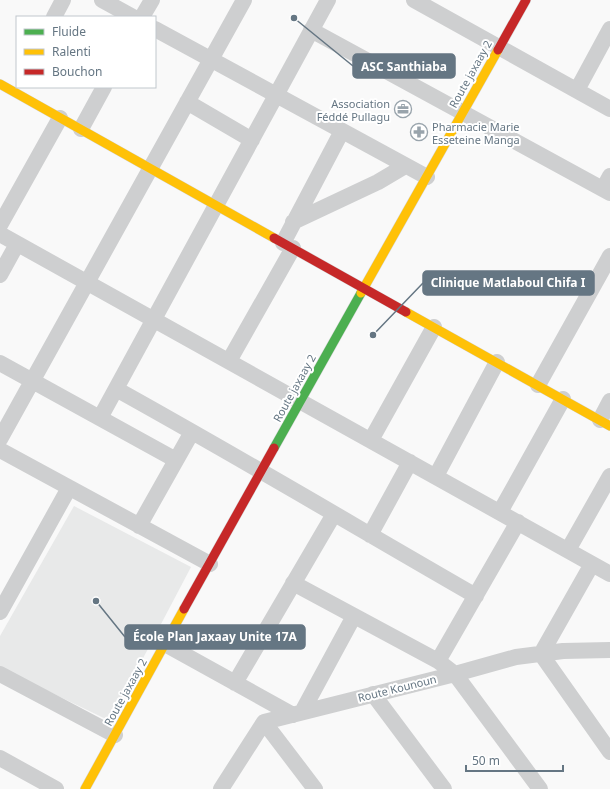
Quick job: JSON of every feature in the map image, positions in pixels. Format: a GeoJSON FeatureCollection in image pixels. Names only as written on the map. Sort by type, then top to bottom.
{"type":"FeatureCollection","features":[{"type":"Feature","properties":{"kind":"street"},"geometry":{"type":"LineString","coordinates":[[55,16],[63,0]]}},
{"type":"Feature","properties":{"kind":"street"},"geometry":{"type":"LineString","coordinates":[[102,0],[131,16]]}},
{"type":"Feature","properties":{"kind":"street"},"geometry":{"type":"LineString","coordinates":[[143,16],[152,0]]}},
{"type":"Feature","properties":{"kind":"street"},"geometry":{"type":"LineString","coordinates":[[0,439],[244,0]]}},
{"type":"Feature","properties":{"kind":"street"},"geometry":{"type":"LineString","coordinates":[[100,418],[328,0]]}},
{"type":"Feature","properties":{"kind":"street","name":"Route jaxaay 2"},"geometry":{"type":"LineString","coordinates":[[84,789],[526,0]]}},
{"type":"Feature","properties":{"kind":"street"},"geometry":{"type":"LineString","coordinates":[[419,1],[610,108]]}},
{"type":"Feature","properties":{"kind":"street"},"geometry":{"type":"LineString","coordinates":[[577,90],[610,29]]}},
{"type":"Feature","properties":{"kind":"street"},"geometry":{"type":"LineString","coordinates":[[156,30],[426,177]]}},
{"type":"Feature","properties":{"kind":"street"},"geometry":{"type":"LineString","coordinates":[[312,30],[463,112],[608,186]]}},
{"type":"Feature","properties":{"kind":"street"},"geometry":{"type":"LineString","coordinates":[[10,86],[60,118],[605,423],[610,401]]}},
{"type":"Feature","properties":{"kind":"street"},"geometry":{"type":"LineString","coordinates":[[81,129],[103,88]]}},
{"type":"Feature","properties":{"kind":"street"},"geometry":{"type":"LineString","coordinates":[[187,102],[252,140]]}},
{"type":"Feature","properties":{"kind":"street"},"geometry":{"type":"LineString","coordinates":[[0,225],[60,118]]}},
{"type":"Feature","properties":{"kind":"street"},"geometry":{"type":"LineString","coordinates":[[229,361],[288,245],[293,222],[342,132]]}},
{"type":"Feature","properties":{"kind":"street"},"geometry":{"type":"LineString","coordinates":[[293,222],[378,182],[405,166]]}},
{"type":"Feature","properties":{"kind":"street"},"geometry":{"type":"LineString","coordinates":[[0,234],[610,574]]}},
{"type":"Feature","properties":{"kind":"street"},"geometry":{"type":"LineString","coordinates":[[0,275],[17,244]]}},
{"type":"Feature","properties":{"kind":"street"},"geometry":{"type":"LineString","coordinates":[[538,385],[604,280],[610,256]]}},
{"type":"Feature","properties":{"kind":"street"},"geometry":{"type":"LineString","coordinates":[[371,440],[434,327]]}},
{"type":"Feature","properties":{"kind":"street"},"geometry":{"type":"LineString","coordinates":[[436,476],[497,362]]}},
{"type":"Feature","properties":{"kind":"street"},"geometry":{"type":"LineString","coordinates":[[0,363],[176,460]]}},
{"type":"Feature","properties":{"kind":"street"},"geometry":{"type":"LineString","coordinates":[[116,389],[476,596]]}},
{"type":"Feature","properties":{"kind":"street"},"geometry":{"type":"LineString","coordinates":[[500,512],[563,399]]}},
{"type":"Feature","properties":{"kind":"street"},"geometry":{"type":"LineString","coordinates":[[139,526],[192,432]]}},
{"type":"Feature","properties":{"kind":"street"},"geometry":{"type":"LineString","coordinates":[[0,450],[210,564]]}},
{"type":"Feature","properties":{"kind":"street"},"geometry":{"type":"LineString","coordinates":[[370,535],[410,462]]}},
{"type":"Feature","properties":{"kind":"street"},"geometry":{"type":"LineString","coordinates":[[568,550],[610,476]]}},
{"type":"Feature","properties":{"kind":"street"},"geometry":{"type":"LineString","coordinates":[[0,612],[70,488]]}},
{"type":"Feature","properties":{"kind":"street"},"geometry":{"type":"LineString","coordinates":[[235,683],[334,514]]}},
{"type":"Feature","properties":{"kind":"street"},"geometry":{"type":"LineString","coordinates":[[438,661],[518,522]]}},
{"type":"Feature","properties":{"kind":"street"},"geometry":{"type":"LineString","coordinates":[[592,564],[541,654],[610,752]]}},
{"type":"Feature","properties":{"kind":"street"},"geometry":{"type":"LineString","coordinates":[[293,583],[438,661],[455,674],[540,789]]}},
{"type":"Feature","properties":{"kind":"street"},"geometry":{"type":"LineString","coordinates":[[165,644],[235,683],[298,713],[354,616]]}},
{"type":"Feature","properties":{"kind":"street","name":"Route Kounoun"},"geometry":{"type":"LineString","coordinates":[[264,722],[455,674],[516,657],[563,651],[610,650]]}},
{"type":"Feature","properties":{"kind":"street"},"geometry":{"type":"LineString","coordinates":[[0,674],[115,735]]}},
{"type":"Feature","properties":{"kind":"street"},"geometry":{"type":"LineString","coordinates":[[373,694],[444,789]]}},
{"type":"Feature","properties":{"kind":"street"},"geometry":{"type":"LineString","coordinates":[[221,789],[264,722],[315,789]]}},
{"type":"Feature","properties":{"kind":"street"},"geometry":{"type":"LineString","coordinates":[[0,758],[56,789]]}},
{"type":"Feature","properties":{"kind":"shaded area"},"geometry":{"type":"Polygon","coordinates":[[[74,506],[191,567],[110,721],[0,668],[0,636],[74,506]]]}},
{"type":"Feature","properties":{"kind":"traffic: fast"},"geometry":{"type":"LineString","coordinates":[[274,448],[361,293]]}},
{"type":"Feature","properties":{"kind":"traffic: slow"},"geometry":{"type":"LineString","coordinates":[[361,293],[498,50]]}},
{"type":"Feature","properties":{"kind":"traffic: slow"},"geometry":{"type":"LineString","coordinates":[[0,84],[274,238]]}},
{"type":"Feature","properties":{"kind":"traffic: slow"},"geometry":{"type":"LineString","coordinates":[[406,312],[610,426]]}},
{"type":"Feature","properties":{"kind":"traffic: slow"},"geometry":{"type":"LineString","coordinates":[[85,789],[184,609]]}},
{"type":"Feature","properties":{"kind":"traffic: jam"},"geometry":{"type":"LineString","coordinates":[[498,50],[526,0]]}},
{"type":"Feature","properties":{"kind":"traffic: jam"},"geometry":{"type":"LineString","coordinates":[[274,238],[406,312]]}},
{"type":"Feature","properties":{"kind":"traffic: jam"},"geometry":{"type":"LineString","coordinates":[[184,609],[274,448]]}},
{"type":"Feature","properties":{"kind":"place","name":"ASC Santhiaba"},"geometry":{"type":"Point","coordinates":[294,18]}},
{"type":"Feature","properties":{"kind":"place","name":"Association Féddé Pullagu"},"geometry":{"type":"Point","coordinates":[403,109]}},
{"type":"Feature","properties":{"kind":"place","name":"Pharmacie Marie Esseteine Manga"},"geometry":{"type":"Point","coordinates":[419,132]}},
{"type":"Feature","properties":{"kind":"place","name":"Clinique Matlaboul Chifa I"},"geometry":{"type":"Point","coordinates":[373,335]}},
{"type":"Feature","properties":{"kind":"place","name":"École Plan Jaxaay Unite 17A"},"geometry":{"type":"Point","coordinates":[96,601]}}]}
